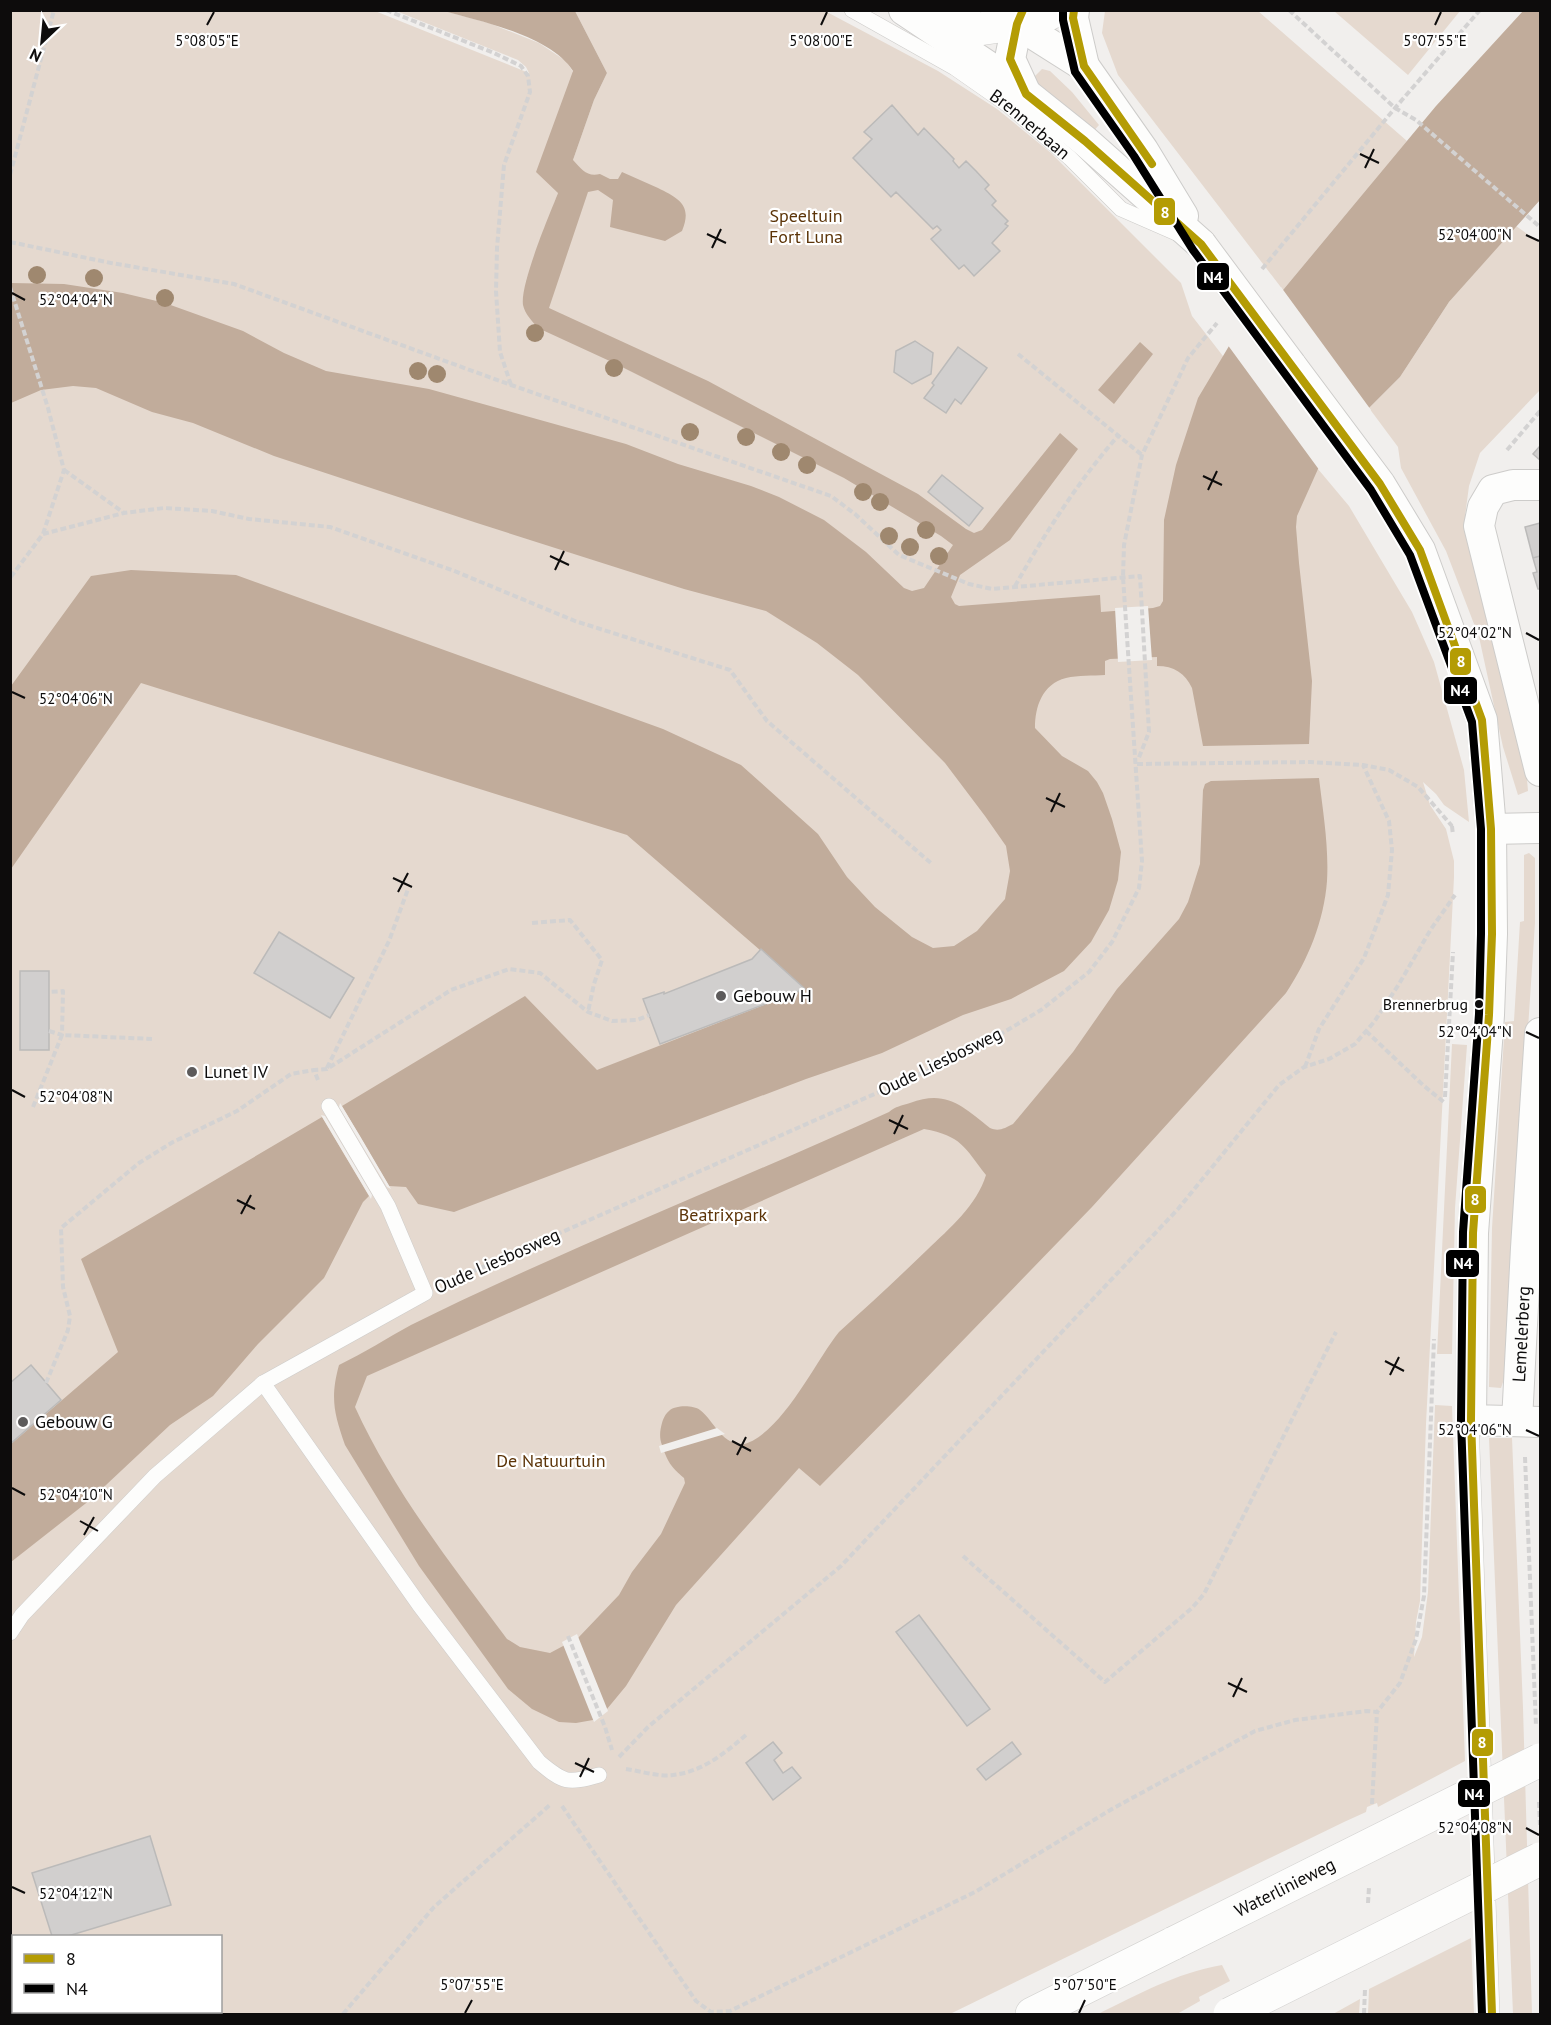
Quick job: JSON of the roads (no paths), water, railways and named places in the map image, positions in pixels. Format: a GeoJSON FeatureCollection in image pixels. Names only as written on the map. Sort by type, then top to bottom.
{"type":"FeatureCollection","features":[{"type":"Feature","properties":{"kind":"main road"},"geometry":{"type":"LineString","coordinates":[[932,10],[943,18],[979,29],[1012,15],[1035,21],[1056,10]]}},
{"type":"Feature","properties":{"kind":"main road","name":"Waterlinieweg"},"geometry":{"type":"LineString","coordinates":[[1032,2014],[1540,1761]]}},
{"type":"Feature","properties":{"kind":"main road"},"geometry":{"type":"LineString","coordinates":[[1230,2014],[1540,1859]]}},
{"type":"Feature","properties":{"kind":"street","name":"Brennerbaan"},"geometry":{"type":"LineString","coordinates":[[904,10],[1026,94],[1085,141],[1201,244]]}},
{"type":"Feature","properties":{"kind":"street","name":"Brennerbaan"},"geometry":{"type":"LineString","coordinates":[[1074,10],[1073,18],[1084,66]]}},
{"type":"Feature","properties":{"kind":"street","name":"Brennerbaan"},"geometry":{"type":"LineString","coordinates":[[1012,15],[1010,59],[1026,94]]}},
{"type":"Feature","properties":{"kind":"street","name":"Brennerbaan"},"geometry":{"type":"LineString","coordinates":[[1012,15],[1084,66],[1143,150],[1201,244],[1380,484],[1420,550],[1482,720],[1491,829],[1492,934],[1489,1015],[1473,1233],[1471,1420]]}},
{"type":"Feature","properties":{"kind":"street"},"geometry":{"type":"LineString","coordinates":[[1540,485],[1513,485],[1493,490],[1483,507],[1479,526],[1540,771]]}},
{"type":"Feature","properties":{"kind":"street"},"geometry":{"type":"LineString","coordinates":[[1491,829],[1540,828]]}},
{"type":"Feature","properties":{"kind":"street","name":"Lemelerberg"},"geometry":{"type":"LineString","coordinates":[[1529,1421],[1526,1248],[1540,1033]]}},
{"type":"Feature","properties":{"kind":"street"},"geometry":{"type":"LineString","coordinates":[[1471,1420],[1529,1421]]}},
{"type":"Feature","properties":{"kind":"lane","name":"Brennerbaan"},"geometry":{"type":"LineString","coordinates":[[852,10],[955,68],[1008,105],[1070,158],[1121,209],[1201,244]]}},
{"type":"Feature","properties":{"kind":"lane"},"geometry":{"type":"LineString","coordinates":[[10,1633],[22,1615],[155,1476],[263,1383],[425,1293],[388,1206],[329,1106]]}},
{"type":"Feature","properties":{"kind":"lane"},"geometry":{"type":"LineString","coordinates":[[263,1383],[420,1606],[539,1762],[560,1779],[579,1781],[599,1775]]}},
{"type":"Feature","properties":{"kind":"lane","name":"Brennerbaan"},"geometry":{"type":"LineString","coordinates":[[1471,1420],[1492,2014]]}},
{"type":"Feature","properties":{"kind":"place","name":"Gebouw H"},"geometry":{"type":"Point","coordinates":[721,996]}},
{"type":"Feature","properties":{"kind":"place","name":"Brennerbrug"},"geometry":{"type":"Point","coordinates":[1479,1004]}},
{"type":"Feature","properties":{"kind":"place","name":"Lunet IV"},"geometry":{"type":"Point","coordinates":[192,1072]}},
{"type":"Feature","properties":{"kind":"place","name":"Gebouw G"},"geometry":{"type":"Point","coordinates":[23,1422]}},
{"type":"Feature","properties":{"kind":"park label","name":"Speeltuin Fort Luna"},"geometry":{"type":"Point","coordinates":[806,226]}},
{"type":"Feature","properties":{"kind":"park label","name":"Beatrixpark"},"geometry":{"type":"Point","coordinates":[723,1215]}},
{"type":"Feature","properties":{"kind":"park label","name":"De Natuurtuin"},"geometry":{"type":"Point","coordinates":[551,1461]}}]}
